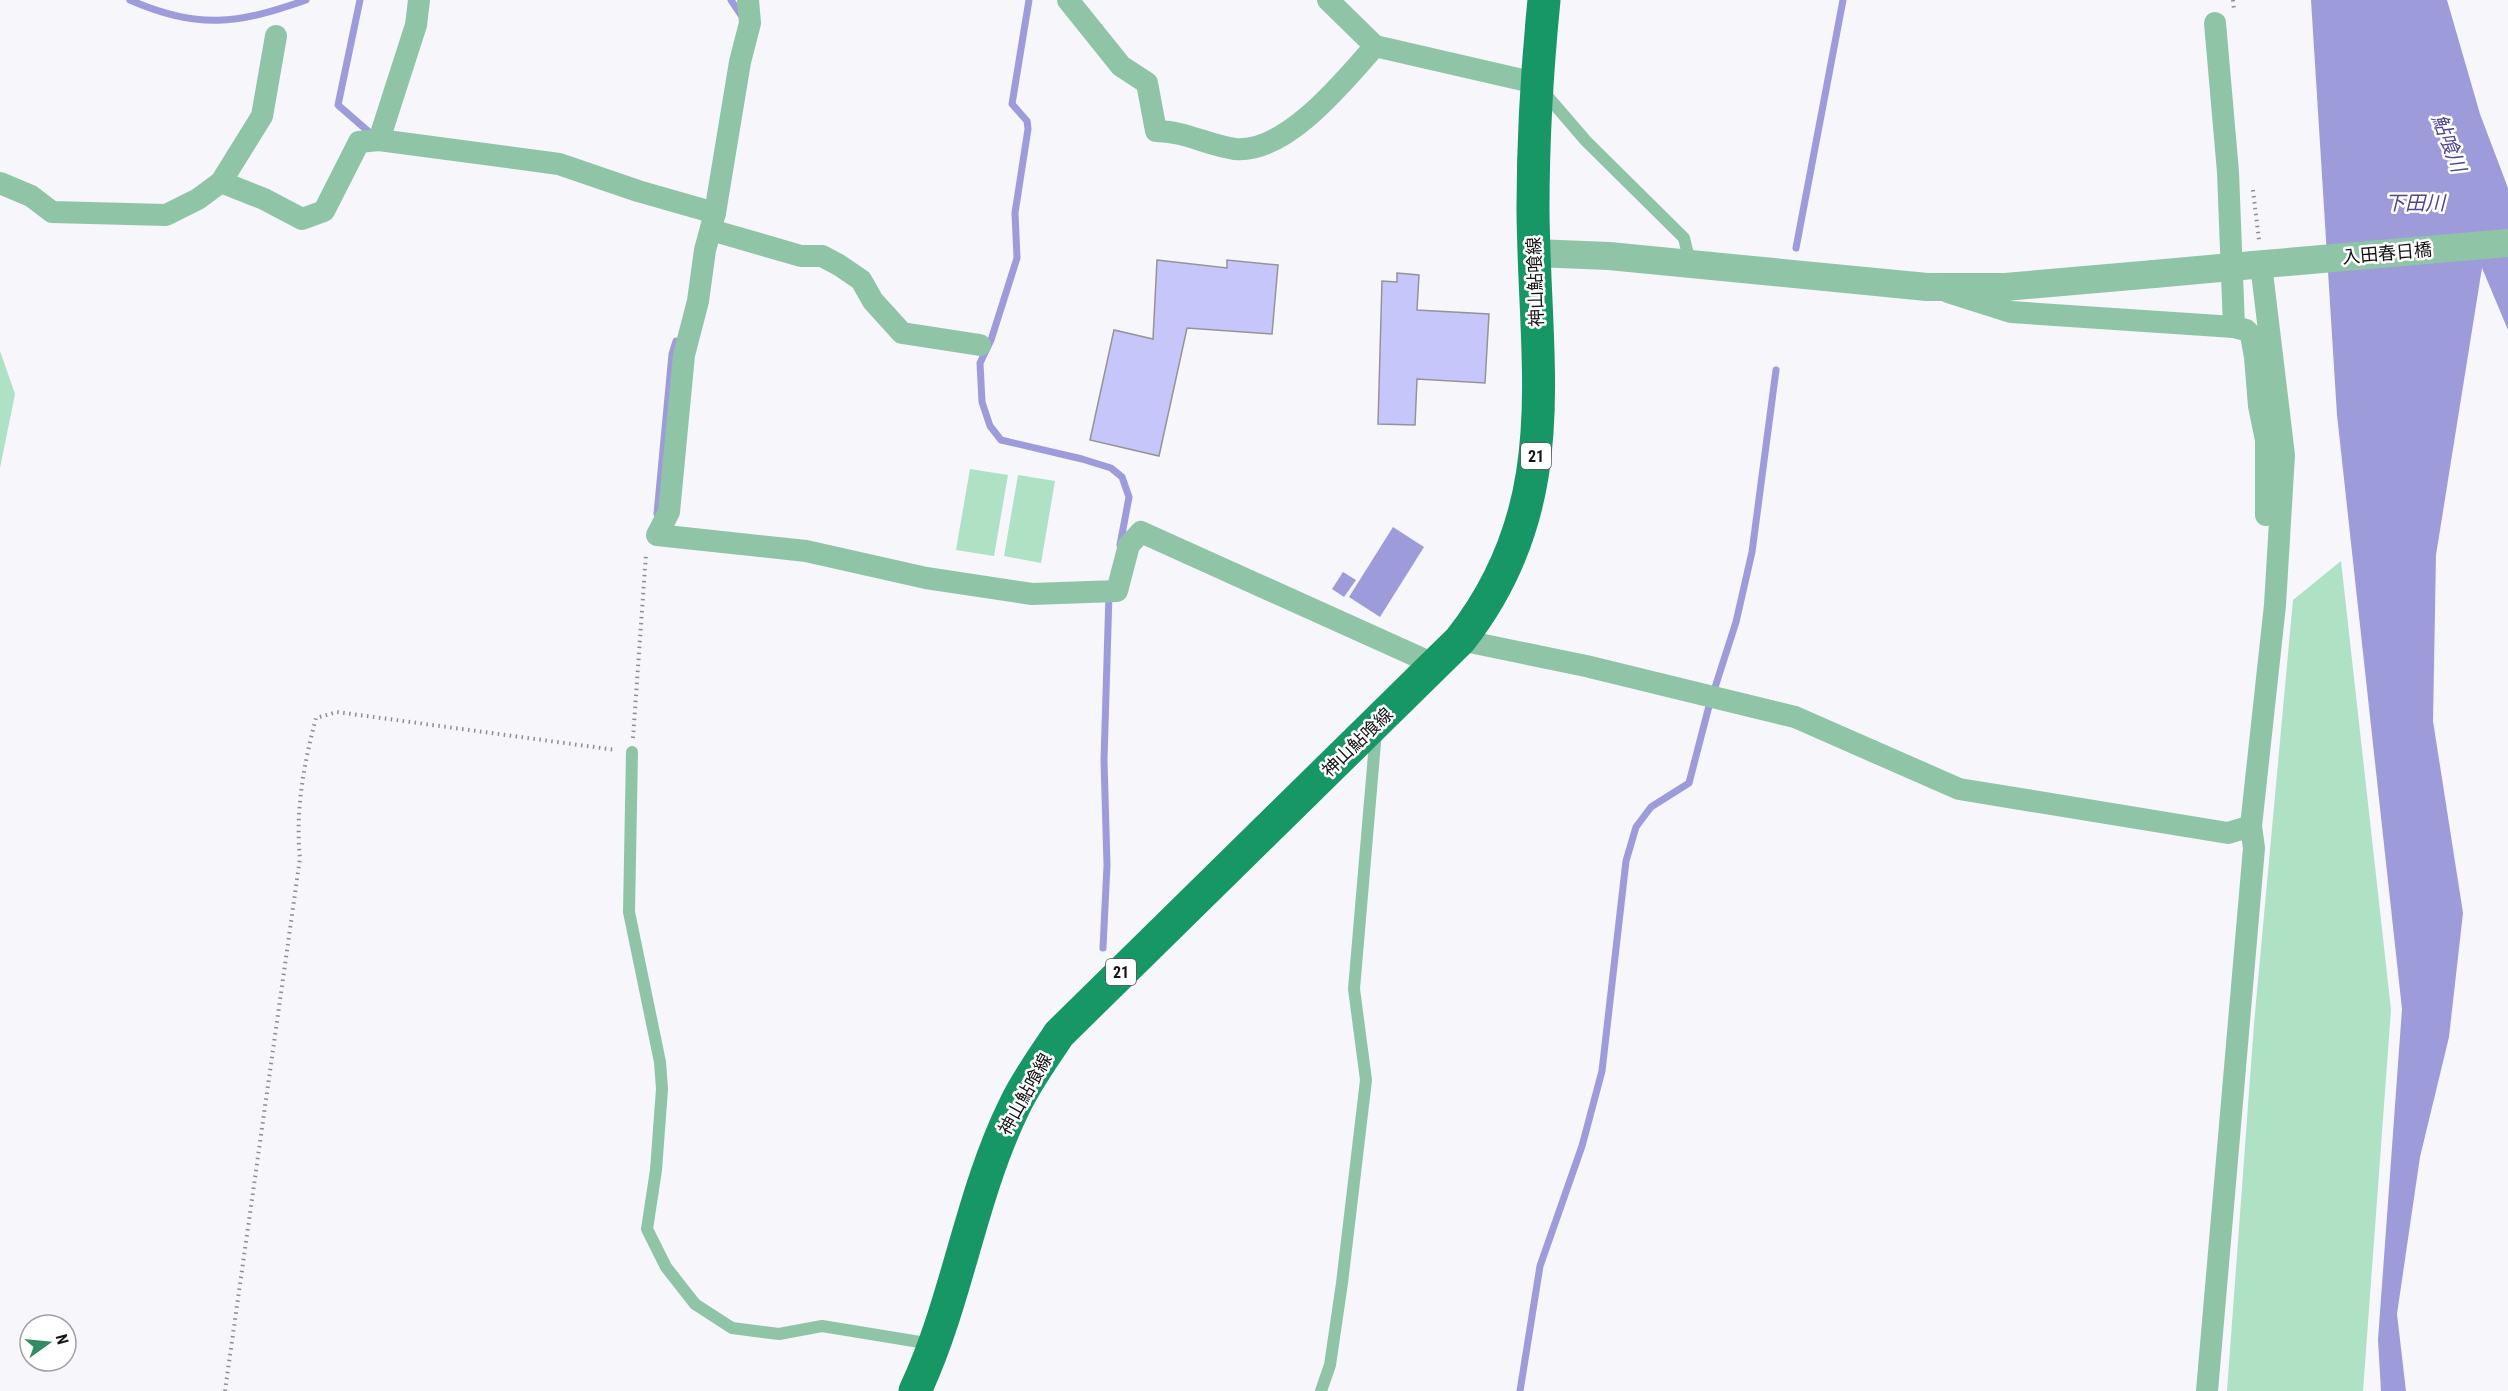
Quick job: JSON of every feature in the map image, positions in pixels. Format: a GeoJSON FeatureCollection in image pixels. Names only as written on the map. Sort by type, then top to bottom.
{"type":"FeatureCollection","features":[{"type":"Feature","properties":{"kind":"main road","name":"神山鮎喰線"},"geometry":{"type":"LineString","coordinates":[[915,1391],[936,1344],[999,1142],[1015,1104],[1059,1034],[1436,665],[1483,611],[1501,578],[1519,534],[1535,469],[1538,423],[1535,254],[1536,83],[1544,0]]}},
{"type":"Feature","properties":{"kind":"street"},"geometry":{"type":"LineString","coordinates":[[379,140],[416,25],[419,0]]}},
{"type":"Feature","properties":{"kind":"street"},"geometry":{"type":"LineString","coordinates":[[748,0],[750,23],[709,216],[698,301],[684,355],[669,512],[657,535],[806,550],[926,578],[1032,594],[1117,591],[1129,545],[1141,532],[1436,665]]}},
{"type":"Feature","properties":{"kind":"street"},"geometry":{"type":"LineString","coordinates":[[1068,0],[1121,66],[1147,83],[1156,131],[1175,131],[1205,143],[1238,149],[1264,144],[1303,121],[1375,46]]}},
{"type":"Feature","properties":{"kind":"street"},"geometry":{"type":"LineString","coordinates":[[1328,0],[1375,46],[1536,83]]}},
{"type":"Feature","properties":{"kind":"street"},"geometry":{"type":"LineString","coordinates":[[2215,23],[2228,172],[2234,327]]}},
{"type":"Feature","properties":{"kind":"street"},"geometry":{"type":"LineString","coordinates":[[0,183],[31,196],[52,212],[166,214],[198,199],[221,182],[262,116],[276,36]]}},
{"type":"Feature","properties":{"kind":"street"},"geometry":{"type":"LineString","coordinates":[[221,182],[264,199],[302,219],[324,211],[359,142],[379,140],[559,164],[709,216],[801,256],[822,256],[861,280],[873,301],[902,333],[980,345]]}},
{"type":"Feature","properties":{"kind":"street","name":"入田春日橋"},"geometry":{"type":"LineString","coordinates":[[1535,254],[1609,256],[1929,286],[2005,287],[2508,243]]}},
{"type":"Feature","properties":{"kind":"street"},"geometry":{"type":"LineString","coordinates":[[2207,1391],[2254,848],[2252,826],[2274,620],[2284,455],[2260,264]]}},
{"type":"Feature","properties":{"kind":"street"},"geometry":{"type":"LineString","coordinates":[[1929,286],[2011,312],[2234,327],[2247,330],[2251,335],[2255,357],[2259,406],[2266,440],[2267,503],[2262,576],[2265,605],[2274,620]]}},
{"type":"Feature","properties":{"kind":"street"},"geometry":{"type":"LineString","coordinates":[[1460,640],[1712,695],[1795,717],[1959,789],[2228,833],[2252,826]]}},
{"type":"Feature","properties":{"kind":"lane"},"geometry":{"type":"LineString","coordinates":[[1536,83],[1586,141],[1684,238],[1690,263]]}},
{"type":"Feature","properties":{"kind":"lane"},"geometry":{"type":"LineString","coordinates":[[1321,1391],[1330,1365],[1342,1283],[1366,1080],[1354,988],[1376,724]]}},
{"type":"Feature","properties":{"kind":"lane"},"geometry":{"type":"LineString","coordinates":[[632,752],[629,912],[660,1062],[662,1089],[656,1170],[647,1229],[666,1267],[694,1304],[732,1328],[779,1334],[822,1326],[936,1344]]}},
{"type":"Feature","properties":{"kind":"path"},"geometry":{"type":"LineString","coordinates":[[225,1391],[300,858],[297,832],[306,756],[316,718],[337,712],[632,752],[646,554],[657,535]]}},
{"type":"Feature","properties":{"kind":"green space"},"geometry":{"type":"Polygon","coordinates":[[[0,351],[15,394],[0,468],[0,351]]]}},
{"type":"Feature","properties":{"kind":"green space"},"geometry":{"type":"Polygon","coordinates":[[[970,469],[1008,475],[994,556],[956,550],[970,469]]]}},
{"type":"Feature","properties":{"kind":"green space"},"geometry":{"type":"Polygon","coordinates":[[[1018,475],[1055,481],[1041,563],[1004,556],[1018,475]]]}},
{"type":"Feature","properties":{"kind":"green space"},"geometry":{"type":"Polygon","coordinates":[[[2341,561],[2391,1010],[2363,1391],[2227,1391],[2254,1024],[2293,600],[2341,561]]]}},
{"type":"Feature","properties":{"kind":"water","name":"下田川"},"geometry":{"type":"Polygon","coordinates":[[[2311,0],[2447,0],[2480,114],[2508,188],[2508,330],[2482,268],[2436,555],[2433,721],[2463,913],[2449,1037],[2420,1157],[2397,1314],[2406,1391],[2381,1391],[2378,1340],[2402,1009],[2337,415],[2311,0]]]}},
{"type":"Feature","properties":{"kind":"water"},"geometry":{"type":"Polygon","coordinates":[[[1393,527],[1424,547],[1380,617],[1349,597],[1393,527]]]}},
{"type":"Feature","properties":{"kind":"water"},"geometry":{"type":"Polygon","coordinates":[[[1343,572],[1356,580],[1344,597],[1332,589],[1343,572]]]}},
{"type":"Feature","properties":{"kind":"building"},"geometry":{"type":"Polygon","coordinates":[[[1157,260],[1227,268],[1227,260],[1278,265],[1272,334],[1187,328],[1159,456],[1090,440],[1114,330],[1153,339],[1157,260]]]}},
{"type":"Feature","properties":{"kind":"building"},"geometry":{"type":"Polygon","coordinates":[[[1397,273],[1419,275],[1417,310],[1489,314],[1485,383],[1417,379],[1415,425],[1378,424],[1382,281],[1397,282],[1397,273]]]}},
{"type":"Feature","properties":{"kind":"waterway"},"geometry":{"type":"LineString","coordinates":[[130,0],[154,10],[198,20],[238,18],[306,0]]}},
{"type":"Feature","properties":{"kind":"waterway"},"geometry":{"type":"LineString","coordinates":[[360,0],[338,105],[369,132]]}},
{"type":"Feature","properties":{"kind":"waterway"},"geometry":{"type":"LineString","coordinates":[[731,0],[741,15]]}},
{"type":"Feature","properties":{"kind":"waterway"},"geometry":{"type":"LineString","coordinates":[[1029,0],[1012,104],[1027,121],[1028,129],[1015,213],[1017,258],[991,340],[980,363],[982,402],[990,426],[1001,440],[1082,459],[1111,468],[1122,477],[1129,497],[1120,545]]}},
{"type":"Feature","properties":{"kind":"waterway"},"geometry":{"type":"LineString","coordinates":[[1796,248],[1843,0]]}},
{"type":"Feature","properties":{"kind":"waterway"},"geometry":{"type":"LineString","coordinates":[[657,514],[672,354],[676,341]]}},
{"type":"Feature","properties":{"kind":"waterway"},"geometry":{"type":"LineString","coordinates":[[1520,1391],[1540,1266],[1582,1146],[1602,1071],[1626,861],[1636,827],[1651,807],[1689,783],[1709,706],[1736,622],[1752,552],[1776,370]]}},
{"type":"Feature","properties":{"kind":"waterway"},"geometry":{"type":"LineString","coordinates":[[1103,948],[1107,865],[1104,760],[1109,594]]}},
{"type":"Feature","properties":{"kind":"water label","name":"鮎喰川"},"geometry":{"type":"Point","coordinates":[2449,143]}}]}
